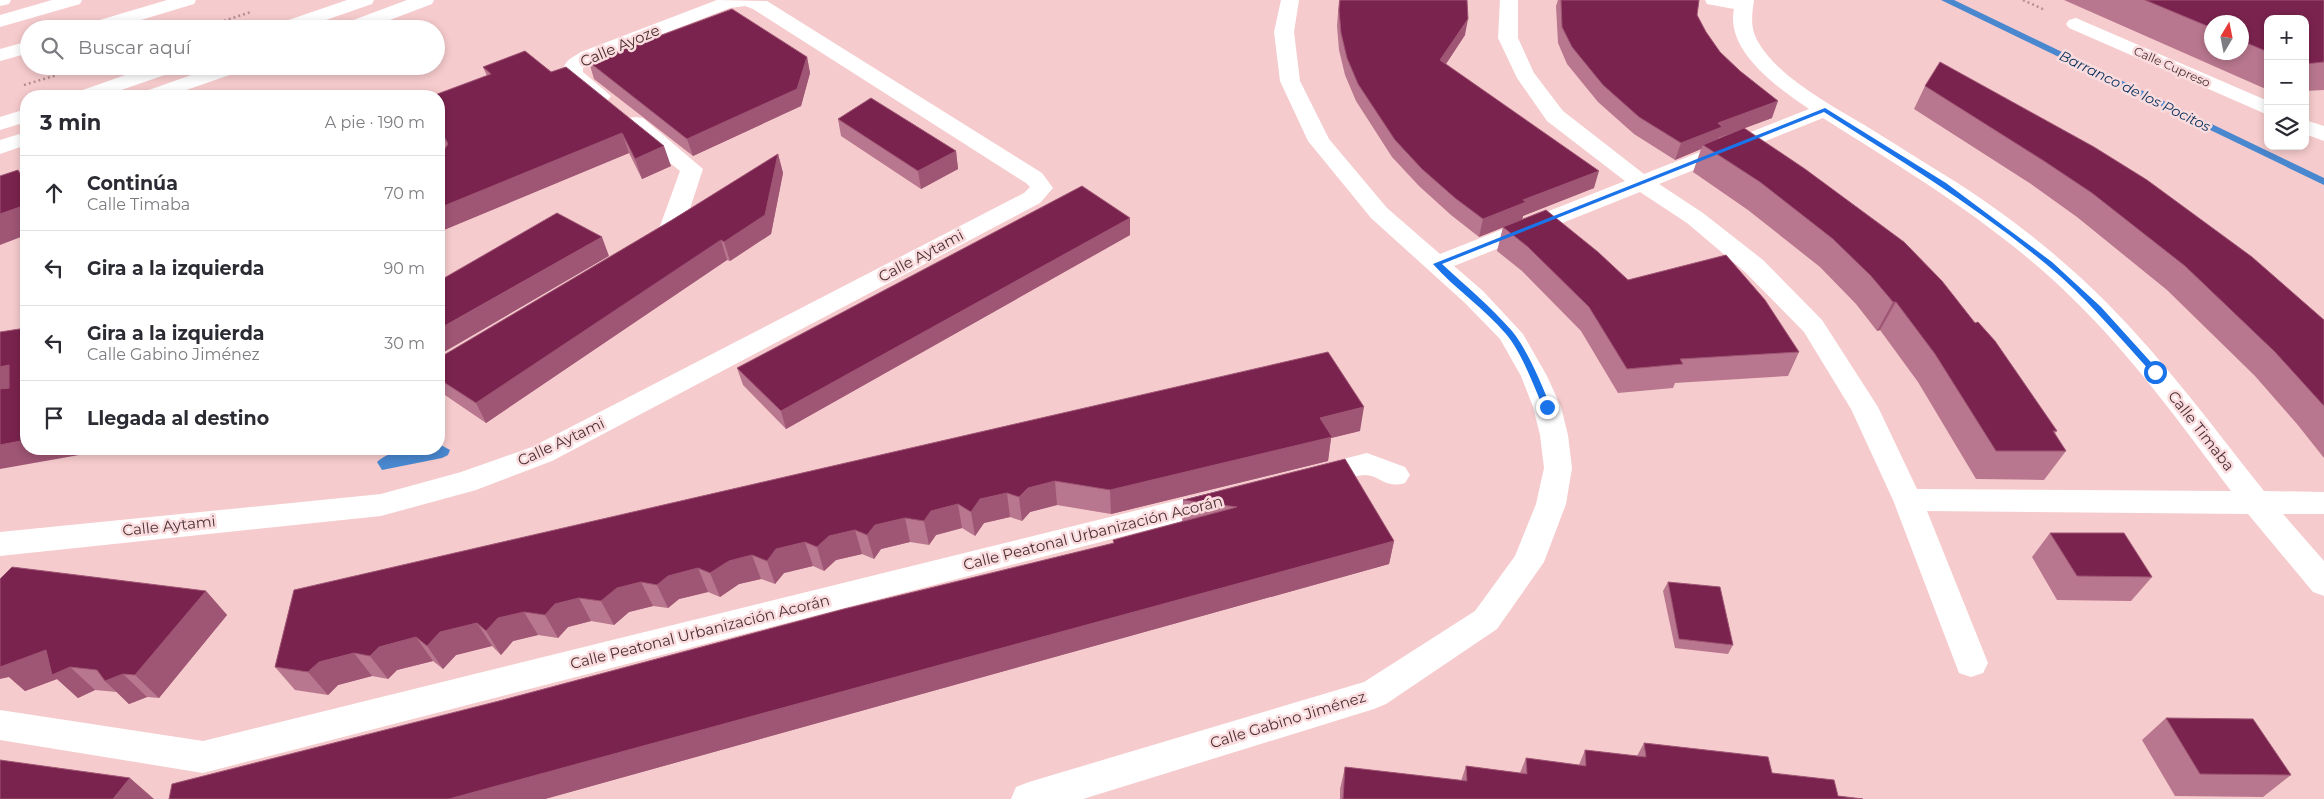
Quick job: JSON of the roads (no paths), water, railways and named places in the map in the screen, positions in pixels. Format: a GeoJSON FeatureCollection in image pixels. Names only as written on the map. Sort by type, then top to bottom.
{"type":"FeatureCollection","features":[{"type":"Feature","properties":{"kind":"main road"},"geometry":{"type":"LineString","coordinates":[[0,21],[73,0]]}},
{"type":"Feature","properties":{"kind":"main road"},"geometry":{"type":"LineString","coordinates":[[120,20],[187,0]]}},
{"type":"Feature","properties":{"kind":"main road"},"geometry":{"type":"LineString","coordinates":[[308,20],[365,0]]}},
{"type":"Feature","properties":{"kind":"main road"},"geometry":{"type":"LineString","coordinates":[[371,20],[424,0]]}},
{"type":"Feature","properties":{"kind":"main road","name":"Calle Ayoze"},"geometry":{"type":"LineString","coordinates":[[636,253],[670,233],[692,169],[573,74],[573,66],[588,56],[726,3],[746,0],[760,5],[1034,178],[1042,188]]}},
{"type":"Feature","properties":{"kind":"main road","name":"Calle Gabino Jiménez"},"geometry":{"type":"LineString","coordinates":[[1029,799],[1374,694],[1486,620],[1528,562],[1551,504],[1558,468],[1554,434],[1547,407],[1534,376],[1510,334],[1474,297],[1379,213],[1319,141],[1290,82],[1284,32],[1290,0]]}},
{"type":"Feature","properties":{"kind":"main road"},"geometry":{"type":"LineString","coordinates":[[1509,0],[1508,38],[1524,74],[1555,116],[1642,183],[1695,218],[1754,266],[1813,326],[1864,407],[1908,500],[1971,663]]}},
{"type":"Feature","properties":{"kind":"main road"},"geometry":{"type":"LineString","coordinates":[[1714,0],[1744,2]]}},
{"type":"Feature","properties":{"kind":"main road","name":"Calle Timaba"},"geometry":{"type":"LineString","coordinates":[[1744,2],[1740,22],[1752,48],[1766,66],[1794,90],[1944,184],[2050,263],[2098,309],[2155,372],[2255,502],[2324,584]]}},
{"type":"Feature","properties":{"kind":"main road","name":"Calle Cupreso"},"geometry":{"type":"LineString","coordinates":[[2076,24],[2264,107]]}},
{"type":"Feature","properties":{"kind":"main road"},"geometry":{"type":"LineString","coordinates":[[0,55],[20,49]]}},
{"type":"Feature","properties":{"kind":"main road"},"geometry":{"type":"LineString","coordinates":[[102,90],[146,75]]}},
{"type":"Feature","properties":{"kind":"main road"},"geometry":{"type":"LineString","coordinates":[[167,90],[211,75]]}},
{"type":"Feature","properties":{"kind":"main road"},"geometry":{"type":"LineString","coordinates":[[1437,264],[1825,110]]}},
{"type":"Feature","properties":{"kind":"main road"},"geometry":{"type":"LineString","coordinates":[[0,124],[20,117]]}},
{"type":"Feature","properties":{"kind":"main road"},"geometry":{"type":"LineString","coordinates":[[2309,128],[2324,134]]}},
{"type":"Feature","properties":{"kind":"main road"},"geometry":{"type":"LineString","coordinates":[[0,147],[20,140]]}},
{"type":"Feature","properties":{"kind":"main road","name":"Calle Aytami"},"geometry":{"type":"LineString","coordinates":[[0,544],[381,505],[466,482],[542,454],[1032,198],[1042,188]]}},
{"type":"Feature","properties":{"kind":"main road"},"geometry":{"type":"LineString","coordinates":[[1290,483],[1367,464],[1395,475]]}},
{"type":"Feature","properties":{"kind":"main road","name":"Calle Peatonal Urbanización Acorán"},"geometry":{"type":"LineString","coordinates":[[0,725],[203,757],[1242,495]]}},
{"type":"Feature","properties":{"kind":"main road"},"geometry":{"type":"LineString","coordinates":[[1908,500],[2324,503]]}},
{"type":"Feature","properties":{"kind":"water"},"geometry":{"type":"Polygon","coordinates":[[[445,447],[450,450],[448,455],[442,458],[382,470],[377,462],[388,455],[445,455],[445,447]]]}},
{"type":"Feature","properties":{"kind":"waterway","name":"Barranco de los Pocitos"},"geometry":{"type":"LineString","coordinates":[[1946,0],[2324,182]]}}]}
